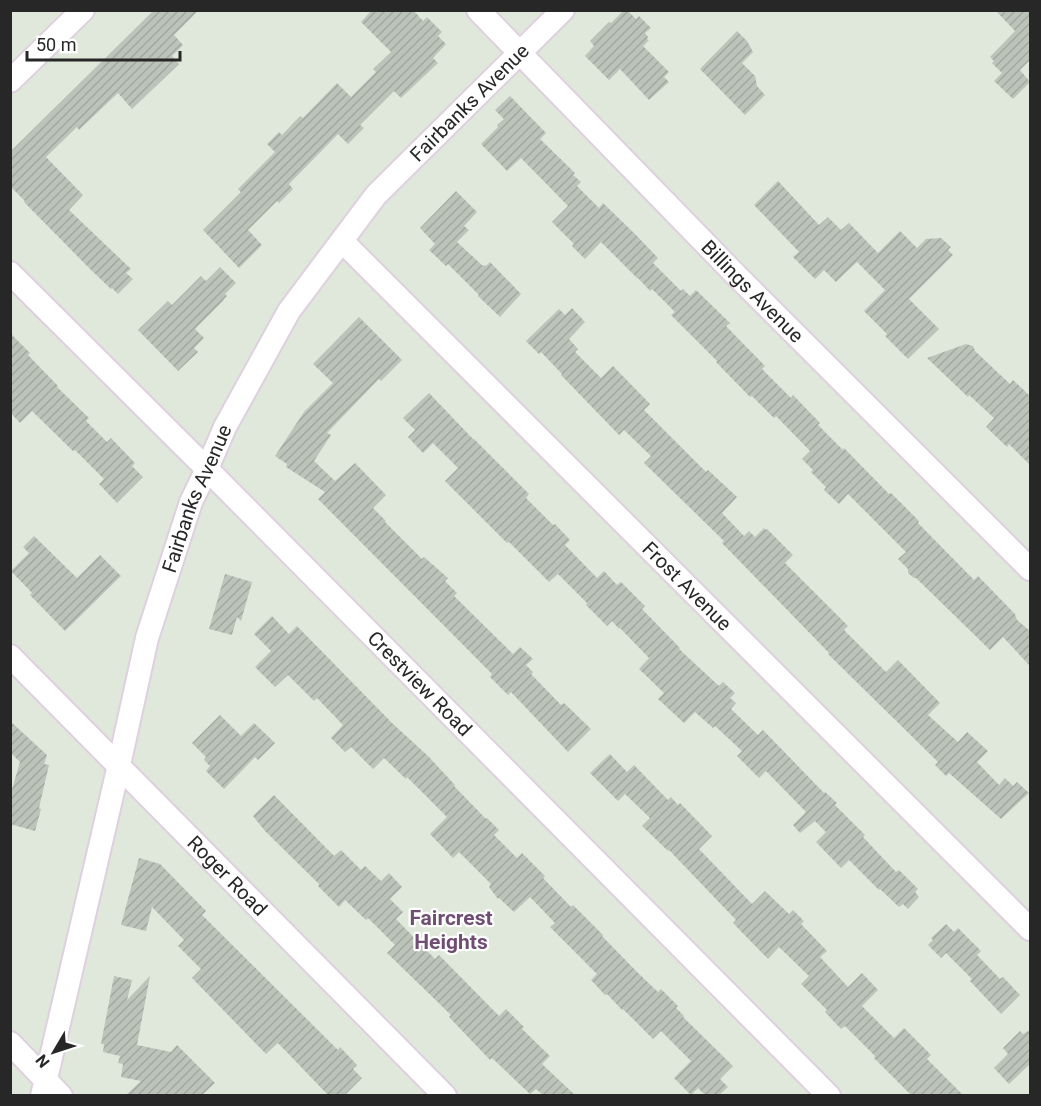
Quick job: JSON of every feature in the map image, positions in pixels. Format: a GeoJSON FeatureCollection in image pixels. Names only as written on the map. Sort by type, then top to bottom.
{"type":"FeatureCollection","features":[{"type":"Feature","properties":{"kind":"street"},"geometry":{"type":"LineString","coordinates":[[10,81],[83,10]]}},
{"type":"Feature","properties":{"kind":"street","name":"Billings Avenue"},"geometry":{"type":"LineString","coordinates":[[478,10],[734,273],[1030,569]]}},
{"type":"Feature","properties":{"kind":"street","name":"Fairbanks Avenue"},"geometry":{"type":"LineString","coordinates":[[49,1090],[147,638],[191,502],[225,427],[289,311],[376,195],[563,10]]}},
{"type":"Feature","properties":{"kind":"street","name":"Frost Avenue"},"geometry":{"type":"LineString","coordinates":[[342,241],[1030,929]]}},
{"type":"Feature","properties":{"kind":"street","name":"Crestview Road"},"geometry":{"type":"LineString","coordinates":[[10,273],[830,1095]]}},
{"type":"Feature","properties":{"kind":"street","name":"Roger Road"},"geometry":{"type":"LineString","coordinates":[[10,656],[445,1095]]}},
{"type":"Feature","properties":{"kind":"street"},"geometry":{"type":"LineString","coordinates":[[10,1043],[49,1090]]}},
{"type":"Feature","properties":{"kind":"building"},"geometry":{"type":"Polygon","coordinates":[[[154,10],[199,10],[174,35],[183,45],[172,56],[179,64],[132,109],[118,93],[79,130],[77,127],[46,157],[83,195],[69,210],[131,269],[126,273],[133,279],[118,294],[90,269],[10,186],[10,152],[154,10]]]}},
{"type":"Feature","properties":{"kind":"building"},"geometry":{"type":"Polygon","coordinates":[[[372,10],[413,10],[423,21],[427,17],[442,32],[438,36],[446,44],[433,58],[438,63],[401,98],[394,91],[360,125],[364,128],[348,144],[338,134],[289,184],[293,189],[279,203],[277,201],[248,230],[262,245],[239,268],[203,230],[241,192],[238,189],[275,152],[267,144],[279,132],[282,135],[300,116],[303,118],[337,83],[351,97],[376,72],[373,69],[391,52],[361,22],[372,10]]]}},
{"type":"Feature","properties":{"kind":"building"},"geometry":{"type":"Polygon","coordinates":[[[624,10],[636,19],[639,16],[651,28],[645,33],[649,40],[643,46],[669,72],[664,77],[669,82],[649,100],[620,69],[609,80],[585,56],[594,46],[590,41],[624,10]]]}},
{"type":"Feature","properties":{"kind":"building"},"geometry":{"type":"Polygon","coordinates":[[[995,10],[1030,10],[1030,60],[1020,70],[1030,82],[1013,99],[994,81],[1002,73],[992,63],[994,61],[990,57],[1015,31],[995,10]]]}},
{"type":"Feature","properties":{"kind":"building"},"geometry":{"type":"Polygon","coordinates":[[[737,31],[747,41],[753,52],[742,63],[755,76],[757,86],[765,95],[745,115],[700,69],[737,31]]]}},
{"type":"Feature","properties":{"kind":"building"},"geometry":{"type":"Polygon","coordinates":[[[510,96],[546,133],[540,139],[575,173],[573,175],[581,182],[577,186],[599,208],[603,203],[636,235],[658,258],[653,263],[681,291],[683,289],[690,296],[696,290],[730,323],[726,326],[765,366],[762,369],[791,398],[793,395],[820,423],[818,425],[889,494],[891,493],[974,580],[978,576],[1015,614],[1017,620],[1030,631],[1030,666],[1003,637],[990,650],[916,578],[908,573],[908,569],[898,559],[906,552],[848,494],[839,504],[824,490],[826,487],[802,459],[810,451],[776,416],[774,418],[752,396],[750,397],[671,315],[675,312],[652,289],[650,291],[601,242],[585,259],[572,246],[574,244],[552,222],[568,206],[521,158],[507,171],[481,144],[504,119],[495,110],[510,96]]]}},
{"type":"Feature","properties":{"kind":"building"},"geometry":{"type":"Polygon","coordinates":[[[778,181],[819,225],[828,217],[841,230],[849,223],[878,253],[900,231],[917,248],[926,239],[941,238],[951,247],[948,250],[953,255],[909,299],[939,329],[908,359],[864,311],[885,290],[857,262],[836,282],[824,270],[815,279],[793,257],[799,252],[754,205],[778,181]]]}},
{"type":"Feature","properties":{"kind":"building"},"geometry":{"type":"Polygon","coordinates":[[[456,191],[477,212],[464,226],[469,230],[457,242],[483,266],[490,262],[521,294],[500,317],[448,264],[446,266],[429,250],[435,244],[420,228],[456,191]]]}},
{"type":"Feature","properties":{"kind":"building"},"geometry":{"type":"Polygon","coordinates":[[[220,267],[236,283],[225,294],[227,296],[224,300],[195,329],[204,338],[194,348],[198,352],[178,371],[138,330],[168,301],[172,305],[201,276],[206,281],[220,267]]]}},
{"type":"Feature","properties":{"kind":"building"},"geometry":{"type":"Polygon","coordinates":[[[572,308],[585,322],[569,339],[578,349],[575,352],[601,378],[613,366],[650,404],[644,410],[706,472],[708,470],[737,497],[722,513],[744,536],[749,531],[755,537],[764,528],[767,529],[793,555],[785,563],[848,626],[844,630],[886,672],[898,660],[940,703],[928,715],[958,742],[967,732],[988,751],[977,762],[999,785],[1005,778],[1013,786],[1017,782],[1029,793],[1001,819],[949,773],[946,776],[935,765],[938,762],[828,654],[722,543],[724,541],[644,463],[651,456],[624,430],[619,435],[541,352],[539,354],[526,341],[559,309],[565,315],[572,308]]]}},
{"type":"Feature","properties":{"kind":"building"},"geometry":{"type":"Polygon","coordinates":[[[359,317],[402,360],[381,381],[379,379],[327,433],[331,435],[314,461],[335,481],[355,463],[386,495],[373,508],[385,522],[422,559],[424,557],[448,578],[445,581],[457,593],[454,596],[513,654],[520,647],[533,659],[526,665],[533,672],[531,674],[561,705],[564,703],[591,729],[568,752],[511,692],[508,695],[490,677],[492,674],[318,499],[325,492],[286,467],[287,464],[275,456],[304,412],[333,383],[313,364],[359,317]]]}},
{"type":"Feature","properties":{"kind":"building"},"geometry":{"type":"Polygon","coordinates":[[[10,333],[30,353],[28,355],[57,387],[89,418],[86,421],[107,442],[111,438],[135,463],[132,466],[143,477],[117,503],[99,484],[104,479],[32,411],[20,423],[10,412],[10,333]]]}},
{"type":"Feature","properties":{"kind":"building"},"geometry":{"type":"Polygon","coordinates":[[[966,344],[973,346],[975,351],[1010,384],[1013,380],[1030,396],[1030,465],[1009,444],[1007,447],[986,427],[994,418],[927,358],[966,344]]]}},
{"type":"Feature","properties":{"kind":"building"},"geometry":{"type":"Polygon","coordinates":[[[429,393],[529,494],[526,498],[570,540],[565,545],[597,578],[604,571],[617,585],[621,582],[645,606],[642,609],[679,649],[719,686],[723,682],[735,693],[730,698],[736,703],[731,709],[758,735],[763,730],[824,793],[837,803],[835,805],[865,835],[863,837],[896,872],[899,870],[918,889],[915,892],[919,897],[908,909],[903,904],[899,907],[849,860],[841,868],[816,842],[826,832],[815,821],[800,833],[793,825],[806,812],[766,771],[759,778],[737,756],[742,751],[715,726],[713,728],[695,712],[684,723],[658,699],[664,693],[639,669],[649,658],[620,628],[612,621],[607,626],[558,574],[549,582],[445,481],[458,468],[433,443],[423,453],[408,437],[415,430],[403,418],[429,393]]]}},
{"type":"Feature","properties":{"kind":"building"},"geometry":{"type":"Polygon","coordinates":[[[34,536],[77,578],[100,555],[121,576],[65,631],[30,595],[32,593],[11,571],[29,553],[23,547],[34,536]]]}},
{"type":"Feature","properties":{"kind":"building"},"geometry":{"type":"Polygon","coordinates":[[[225,574],[252,582],[241,621],[237,617],[232,635],[209,629],[225,574]]]}},
{"type":"Feature","properties":{"kind":"building"},"geometry":{"type":"Polygon","coordinates":[[[272,616],[289,634],[297,626],[499,830],[494,835],[517,858],[522,853],[571,907],[573,905],[638,973],[658,992],[661,989],[678,1006],[676,1008],[683,1017],[733,1066],[720,1079],[728,1087],[719,1095],[705,1095],[698,1088],[691,1095],[674,1078],[691,1061],[661,1031],[653,1039],[607,994],[605,995],[591,980],[597,974],[550,927],[555,923],[530,897],[514,912],[498,899],[489,887],[491,884],[459,852],[453,858],[430,834],[447,817],[407,777],[406,779],[384,758],[373,769],[351,747],[345,752],[331,738],[343,725],[317,698],[314,701],[288,675],[275,687],[255,667],[271,651],[254,634],[272,616]]]}},
{"type":"Feature","properties":{"kind":"building"},"geometry":{"type":"Polygon","coordinates":[[[220,715],[241,736],[254,723],[275,743],[258,760],[255,757],[224,789],[206,771],[210,766],[204,760],[206,757],[192,743],[220,715]]]}},
{"type":"Feature","properties":{"kind":"building"},"geometry":{"type":"Polygon","coordinates":[[[10,721],[47,755],[44,764],[49,765],[35,831],[10,824],[10,796],[20,762],[10,752],[10,721]]]}},
{"type":"Feature","properties":{"kind":"building"},"geometry":{"type":"Polygon","coordinates":[[[610,754],[627,772],[634,765],[668,800],[671,797],[678,805],[680,803],[712,836],[699,849],[752,904],[765,891],[789,914],[793,910],[804,921],[801,924],[827,951],[820,957],[848,987],[862,973],[878,990],[862,1006],[894,1038],[904,1028],[931,1055],[927,1059],[963,1095],[911,1095],[845,1026],[841,1029],[825,1012],[827,1010],[801,984],[809,976],[779,947],[768,959],[733,923],[736,920],[669,850],[642,826],[650,818],[625,794],[618,801],[590,773],[610,754]]]}},
{"type":"Feature","properties":{"kind":"building"},"geometry":{"type":"Polygon","coordinates":[[[274,795],[334,856],[341,850],[361,870],[365,866],[381,881],[389,873],[402,887],[390,899],[403,912],[396,919],[435,959],[439,955],[499,1016],[506,1009],[524,1027],[522,1029],[550,1056],[542,1064],[575,1095],[543,1095],[536,1089],[530,1094],[492,1058],[490,1060],[449,1017],[451,1015],[387,953],[395,945],[368,918],[366,920],[345,900],[339,907],[265,831],[253,816],[274,795]]]}},
{"type":"Feature","properties":{"kind":"building"},"geometry":{"type":"Polygon","coordinates":[[[139,858],[160,864],[206,911],[202,915],[338,1050],[340,1047],[357,1065],[353,1069],[362,1078],[345,1095],[328,1095],[278,1043],[266,1054],[192,978],[201,969],[178,946],[184,940],[152,907],[146,931],[121,925],[139,858]]]}},
{"type":"Feature","properties":{"kind":"building"},"geometry":{"type":"Polygon","coordinates":[[[946,924],[954,932],[958,928],[981,951],[977,955],[1000,979],[1003,977],[1020,995],[1001,1014],[970,981],[972,979],[946,953],[941,958],[928,945],[933,940],[931,938],[946,924]]]}},
{"type":"Feature","properties":{"kind":"building"},"geometry":{"type":"Polygon","coordinates":[[[114,976],[132,980],[127,1000],[150,976],[137,1045],[171,1052],[177,1045],[215,1083],[202,1095],[126,1095],[141,1081],[121,1077],[123,1064],[118,1063],[120,1056],[103,1052],[104,1044],[101,1044],[114,976]]]}},
{"type":"Feature","properties":{"kind":"building"},"geometry":{"type":"Polygon","coordinates":[[[1030,1030],[1030,1064],[1009,1084],[994,1068],[1008,1054],[1003,1048],[1020,1031],[1023,1034],[1030,1030]]]}},
{"type":"Feature","properties":{"kind":"district","name":"Faircrest Heights"},"geometry":{"type":"Point","coordinates":[451,930]}}]}
